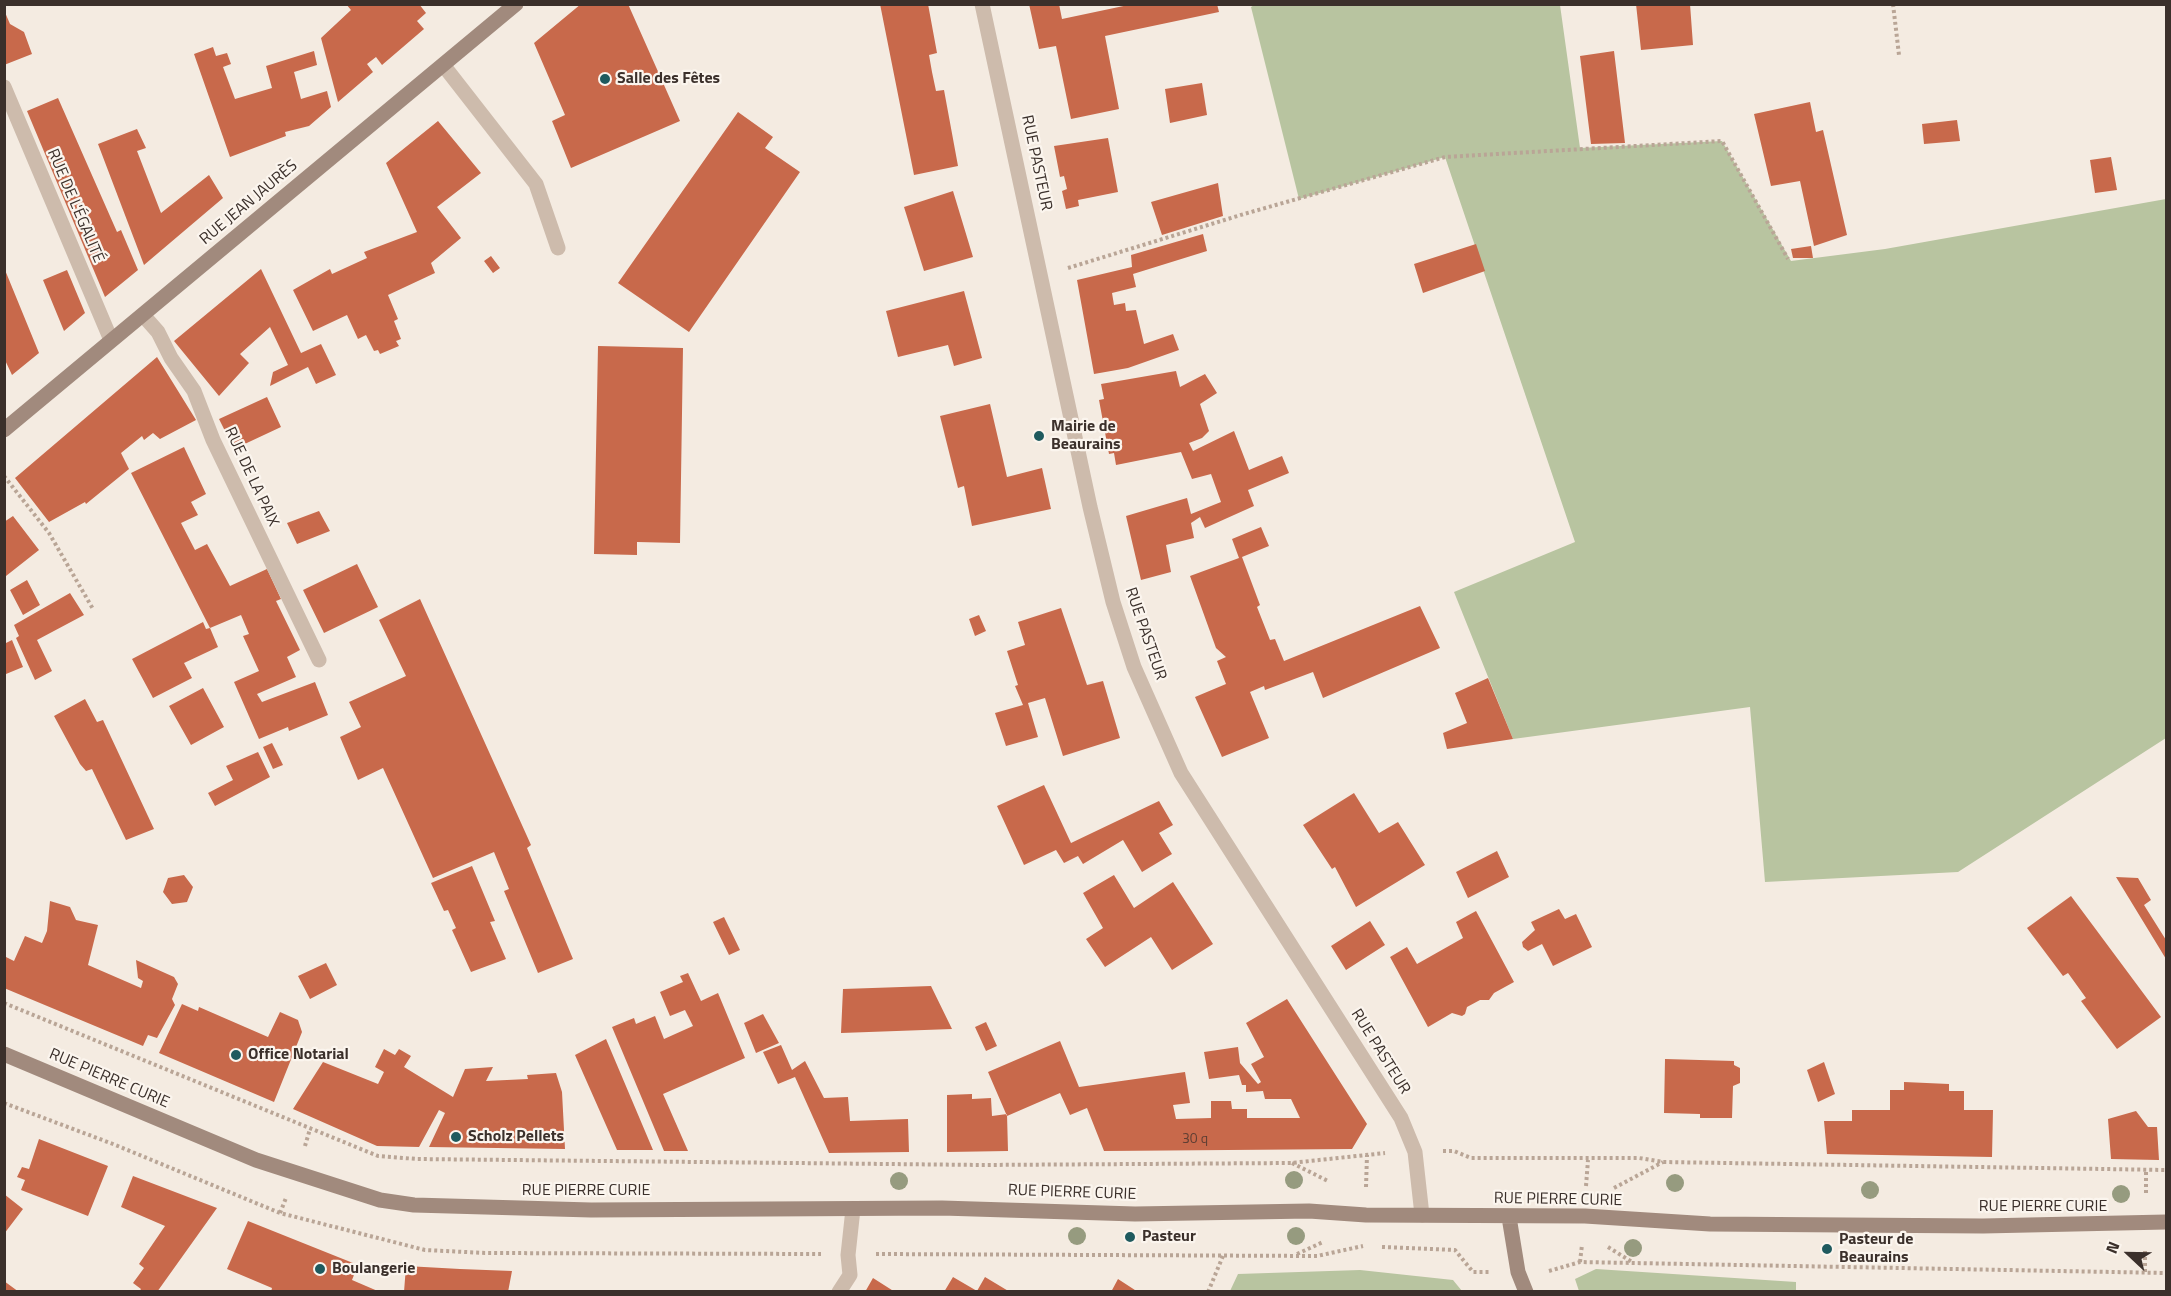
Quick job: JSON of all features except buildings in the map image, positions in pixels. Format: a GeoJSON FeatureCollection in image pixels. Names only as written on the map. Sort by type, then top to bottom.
{"type":"FeatureCollection","features":[{"type":"Feature","properties":{"kind":"main road","name":"RUE JEAN JAURÈS"},"geometry":{"type":"LineString","coordinates":[[4,430],[516,4]]}},
{"type":"Feature","properties":{"kind":"main road","name":"RUE PIERRE CURIE"},"geometry":{"type":"LineString","coordinates":[[4,1054],[256,1160],[380,1200],[414,1205],[581,1210],[954,1208],[1135,1214],[1309,1211],[1590,1218],[1710,1224],[1983,1226],[2166,1222]]}},
{"type":"Feature","properties":{"kind":"main road"},"geometry":{"type":"LineString","coordinates":[[1509,1216],[1518,1272],[1526,1292]]}},
{"type":"Feature","properties":{"kind":"street","name":"RUE PASTEUR"},"geometry":{"type":"LineString","coordinates":[[982,4],[1032,229],[1039,274],[1111,592],[1134,667],[1181,772],[1401,1119],[1415,1152],[1422,1215]]}},
{"type":"Feature","properties":{"kind":"street"},"geometry":{"type":"LineString","coordinates":[[444,66],[536,184],[558,248]]}},
{"type":"Feature","properties":{"kind":"street","name":"RUE DE L'ÉGALITÉ"},"geometry":{"type":"LineString","coordinates":[[4,87],[111,340]]}},
{"type":"Feature","properties":{"kind":"street","name":"RUE DE LA PAIX"},"geometry":{"type":"LineString","coordinates":[[143,315],[158,333],[171,358],[194,391],[213,440],[318,660]]}},
{"type":"Feature","properties":{"kind":"street"},"geometry":{"type":"LineString","coordinates":[[840,1292],[850,1275],[848,1255],[854,1209]]}},
{"type":"Feature","properties":{"kind":"path"},"geometry":{"type":"LineString","coordinates":[[1893,4],[1899,55]]}},
{"type":"Feature","properties":{"kind":"path"},"geometry":{"type":"LineString","coordinates":[[1039,274],[1075,267],[1445,157],[1722,141],[1788,259]]}},
{"type":"Feature","properties":{"kind":"path"},"geometry":{"type":"LineString","coordinates":[[4,476],[49,533],[93,609]]}},
{"type":"Feature","properties":{"kind":"path"},"geometry":{"type":"LineString","coordinates":[[4,1003],[378,1156],[417,1159],[982,1165],[1291,1162],[1454,1151],[1471,1158],[1588,1160],[1639,1158],[1663,1162],[2166,1170]]}},
{"type":"Feature","properties":{"kind":"path"},"geometry":{"type":"LineString","coordinates":[[1590,1218],[1605,1193],[1663,1162]]}},
{"type":"Feature","properties":{"kind":"path"},"geometry":{"type":"LineString","coordinates":[[1297,1254],[1317,1256],[1364,1246],[1455,1250],[1473,1272],[1550,1270],[1580,1262],[2166,1273]]}},
{"type":"Feature","properties":{"kind":"path"},"geometry":{"type":"LineString","coordinates":[[1208,1292],[1223,1256]]}},
{"type":"Feature","properties":{"kind":"green space"},"geometry":{"type":"Polygon","coordinates":[[[1256,4],[1560,5],[1580,148],[1722,141],[1791,261],[1885,249],[2166,199],[2166,738],[1958,872],[1765,882],[1750,707],[1513,739],[1454,592],[1575,542],[1445,157],[1299,199],[1251,7],[1256,4]]]}},
{"type":"Feature","properties":{"kind":"green space"},"geometry":{"type":"Polygon","coordinates":[[[1596,1269],[1796,1282],[1796,1291],[1579,1291],[1575,1279],[1596,1269]]]}},
{"type":"Feature","properties":{"kind":"green space"},"geometry":{"type":"Polygon","coordinates":[[[1360,1270],[1453,1280],[1462,1291],[1230,1291],[1238,1274],[1360,1270]]]}},
{"type":"Feature","properties":{"kind":"place","name":"Salle des Fêtes"},"geometry":{"type":"Point","coordinates":[605,79]}},
{"type":"Feature","properties":{"kind":"place","name":"Mairie de Beaurains"},"geometry":{"type":"Point","coordinates":[1039,436]}},
{"type":"Feature","properties":{"kind":"place","name":"Office Notarial"},"geometry":{"type":"Point","coordinates":[236,1055]}},
{"type":"Feature","properties":{"kind":"place","name":"Scholz Pellets"},"geometry":{"type":"Point","coordinates":[456,1137]}},
{"type":"Feature","properties":{"kind":"place","name":"Pasteur"},"geometry":{"type":"Point","coordinates":[1130,1237]}},
{"type":"Feature","properties":{"kind":"place","name":"Pasteur de Beaurains"},"geometry":{"type":"Point","coordinates":[1827,1249]}},
{"type":"Feature","properties":{"kind":"place","name":"Boulangerie"},"geometry":{"type":"Point","coordinates":[320,1269]}}]}
